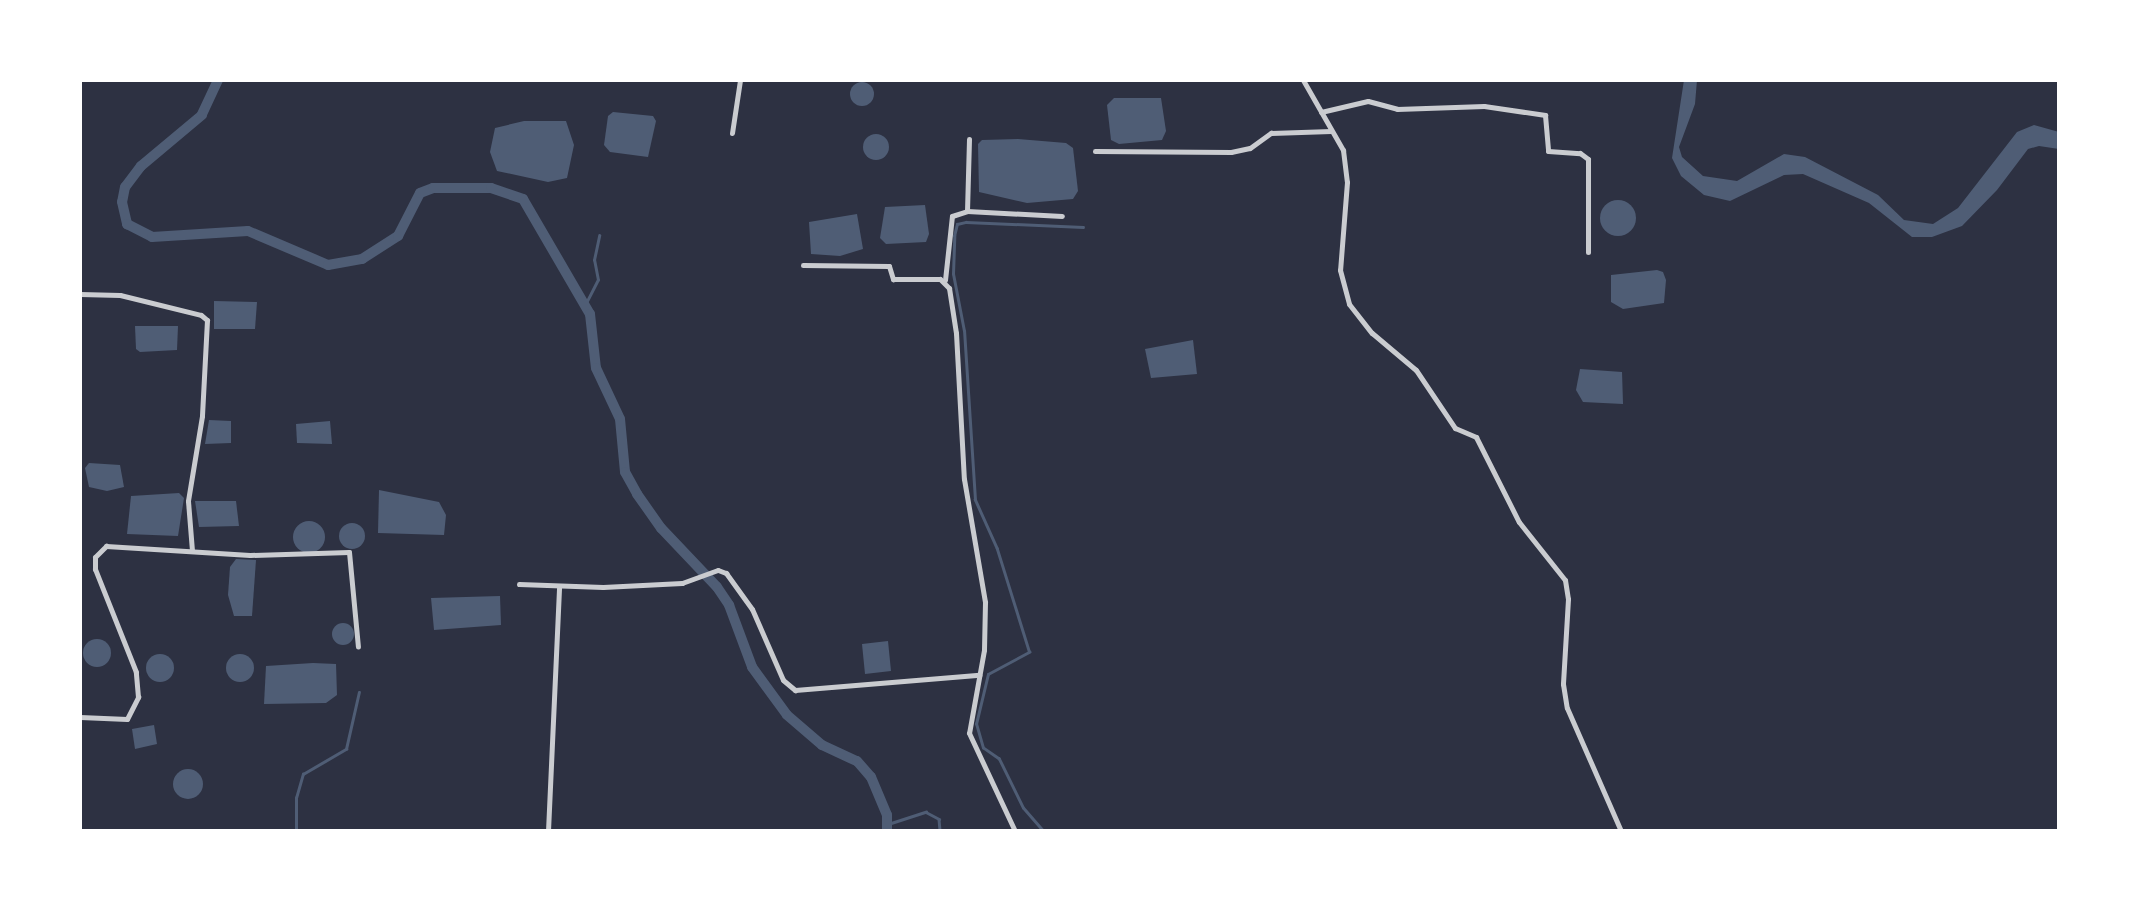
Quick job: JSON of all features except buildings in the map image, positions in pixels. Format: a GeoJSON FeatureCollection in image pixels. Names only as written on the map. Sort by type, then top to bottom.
{"type":"FeatureCollection","features":[{"type":"Feature","properties":{"kind":"street"},"geometry":{"type":"LineString","coordinates":[[732,132],[740,80]]}},
{"type":"Feature","properties":{"kind":"street"},"geometry":{"type":"LineString","coordinates":[[1304,80],[1331,132],[1340,141],[1346,167],[1340,270],[1349,304],[1372,333],[1416,370],[1455,428],[1476,437],[1519,522],[1565,580],[1568,599],[1563,684],[1567,708],[1620,831]]}},
{"type":"Feature","properties":{"kind":"street"},"geometry":{"type":"LineString","coordinates":[[1321,112],[1368,102],[1397,109],[1484,106],[1545,116],[1548,151],[1580,153],[1588,160],[1588,252]]}},
{"type":"Feature","properties":{"kind":"street"},"geometry":{"type":"LineString","coordinates":[[1095,151],[1231,152],[1250,148],[1271,133],[1331,132]]}},
{"type":"Feature","properties":{"kind":"street"},"geometry":{"type":"LineString","coordinates":[[966,211],[969,139]]}},
{"type":"Feature","properties":{"kind":"street"},"geometry":{"type":"LineString","coordinates":[[1015,831],[970,740],[970,715],[979,676],[984,590],[964,478],[956,333],[945,280],[949,220],[966,211],[1062,216]]}},
{"type":"Feature","properties":{"kind":"street"},"geometry":{"type":"LineString","coordinates":[[803,265],[889,266],[893,279],[945,280]]}},
{"type":"Feature","properties":{"kind":"street"},"geometry":{"type":"LineString","coordinates":[[80,294],[120,296],[201,314],[207,320],[202,416],[188,501],[192,551]]}},
{"type":"Feature","properties":{"kind":"street"},"geometry":{"type":"LineString","coordinates":[[80,717],[127,718],[138,697],[136,672],[98,584],[98,552],[116,544],[298,555],[349,552],[358,648]]}},
{"type":"Feature","properties":{"kind":"street"},"geometry":{"type":"LineString","coordinates":[[519,584],[696,580],[713,570],[726,573],[746,600],[784,680],[795,690],[979,676]]}},
{"type":"Feature","properties":{"kind":"street"},"geometry":{"type":"LineString","coordinates":[[548,831],[559,586]]}},
{"type":"Feature","properties":{"kind":"water"},"geometry":{"type":"Polygon","coordinates":[[[1684,80],[1697,80],[1695,104],[1679,147],[1682,157],[1703,176],[1737,181],[1784,154],[1805,157],[1878,195],[1904,220],[1933,224],[1958,208],[2017,132],[2034,125],[2059,132],[2059,149],[2028,149],[1997,190],[1962,226],[1932,237],[1912,237],[1869,203],[1803,174],[1784,175],[1730,201],[1704,195],[1681,176],[1672,158],[1684,80]]]}},
{"type":"Feature","properties":{"kind":"water"},"geometry":{"type":"Polygon","coordinates":[[[862,82],[871,85],[871,103],[862,106],[853,103],[850,94],[853,85],[862,82]]]}},
{"type":"Feature","properties":{"kind":"water"},"geometry":{"type":"Polygon","coordinates":[[[1114,98],[1161,98],[1166,131],[1162,140],[1119,144],[1111,140],[1107,105],[1114,98]]]}},
{"type":"Feature","properties":{"kind":"water"},"geometry":{"type":"Polygon","coordinates":[[[613,112],[653,116],[656,121],[648,157],[610,152],[604,145],[608,116],[613,112]]]}},
{"type":"Feature","properties":{"kind":"water"},"geometry":{"type":"Polygon","coordinates":[[[524,121],[566,121],[574,145],[567,178],[548,182],[497,171],[490,152],[495,128],[524,121]]]}},
{"type":"Feature","properties":{"kind":"water"},"geometry":{"type":"Polygon","coordinates":[[[876,134],[885,138],[889,147],[885,156],[876,160],[867,156],[863,147],[867,138],[876,134]]]}},
{"type":"Feature","properties":{"kind":"water"},"geometry":{"type":"Polygon","coordinates":[[[982,140],[1066,143],[1073,148],[1078,191],[1073,199],[1027,203],[979,192],[978,144],[982,140]]]}},
{"type":"Feature","properties":{"kind":"water"},"geometry":{"type":"Polygon","coordinates":[[[1618,200],[1631,205],[1636,218],[1631,231],[1618,236],[1605,231],[1600,218],[1605,205],[1618,200]]]}},
{"type":"Feature","properties":{"kind":"water"},"geometry":{"type":"Polygon","coordinates":[[[925,205],[929,234],[926,242],[886,244],[880,238],[885,207],[925,205]]]}},
{"type":"Feature","properties":{"kind":"water"},"geometry":{"type":"Polygon","coordinates":[[[857,214],[863,249],[840,256],[811,254],[809,222],[857,214]]]}},
{"type":"Feature","properties":{"kind":"water"},"geometry":{"type":"Polygon","coordinates":[[[1663,272],[1666,280],[1664,303],[1623,309],[1611,302],[1611,275],[1663,272]]]}},
{"type":"Feature","properties":{"kind":"water"},"geometry":{"type":"Polygon","coordinates":[[[214,301],[257,302],[255,329],[214,329],[214,301]]]}},
{"type":"Feature","properties":{"kind":"water"},"geometry":{"type":"Polygon","coordinates":[[[135,326],[178,326],[177,350],[140,352],[136,349],[135,326]]]}},
{"type":"Feature","properties":{"kind":"water"},"geometry":{"type":"Polygon","coordinates":[[[1193,340],[1197,374],[1151,378],[1145,349],[1193,340]]]}},
{"type":"Feature","properties":{"kind":"water"},"geometry":{"type":"Polygon","coordinates":[[[1580,369],[1622,372],[1623,404],[1583,402],[1576,390],[1580,369]]]}},
{"type":"Feature","properties":{"kind":"water"},"geometry":{"type":"Polygon","coordinates":[[[209,420],[231,421],[231,443],[205,444],[209,420]]]}},
{"type":"Feature","properties":{"kind":"water"},"geometry":{"type":"Polygon","coordinates":[[[330,421],[332,444],[297,443],[296,424],[330,421]]]}},
{"type":"Feature","properties":{"kind":"water"},"geometry":{"type":"Polygon","coordinates":[[[89,463],[120,465],[124,487],[107,491],[89,487],[85,468],[89,463]]]}},
{"type":"Feature","properties":{"kind":"water"},"geometry":{"type":"Polygon","coordinates":[[[379,490],[439,502],[446,515],[444,535],[378,533],[379,490]]]}},
{"type":"Feature","properties":{"kind":"water"},"geometry":{"type":"Polygon","coordinates":[[[179,493],[184,498],[178,536],[127,534],[131,496],[179,493]]]}},
{"type":"Feature","properties":{"kind":"water"},"geometry":{"type":"Polygon","coordinates":[[[195,501],[236,501],[239,526],[199,527],[195,501]]]}},
{"type":"Feature","properties":{"kind":"water"},"geometry":{"type":"Polygon","coordinates":[[[309,521],[320,526],[325,537],[320,548],[309,553],[298,548],[293,537],[298,526],[309,521]]]}},
{"type":"Feature","properties":{"kind":"water"},"geometry":{"type":"Polygon","coordinates":[[[352,523],[361,527],[365,536],[361,545],[352,549],[343,545],[339,536],[343,527],[352,523]]]}},
{"type":"Feature","properties":{"kind":"water"},"geometry":{"type":"Polygon","coordinates":[[[236,559],[256,560],[252,616],[234,616],[228,595],[230,567],[236,559]]]}},
{"type":"Feature","properties":{"kind":"water"},"geometry":{"type":"Polygon","coordinates":[[[500,596],[501,625],[434,630],[431,598],[500,596]]]}},
{"type":"Feature","properties":{"kind":"water"},"geometry":{"type":"Polygon","coordinates":[[[343,623],[351,626],[351,642],[343,645],[335,642],[332,634],[335,626],[343,623]]]}},
{"type":"Feature","properties":{"kind":"water"},"geometry":{"type":"Polygon","coordinates":[[[97,639],[107,643],[111,653],[107,663],[97,667],[87,663],[83,653],[87,643],[97,639]]]}},
{"type":"Feature","properties":{"kind":"water"},"geometry":{"type":"Polygon","coordinates":[[[888,641],[891,671],[865,674],[862,644],[888,641]]]}},
{"type":"Feature","properties":{"kind":"water"},"geometry":{"type":"Polygon","coordinates":[[[160,654],[170,658],[174,668],[170,678],[160,682],[150,678],[146,668],[150,658],[160,654]]]}},
{"type":"Feature","properties":{"kind":"water"},"geometry":{"type":"Polygon","coordinates":[[[240,654],[250,658],[254,668],[250,678],[240,682],[230,678],[226,668],[230,658],[240,654]]]}},
{"type":"Feature","properties":{"kind":"water"},"geometry":{"type":"Polygon","coordinates":[[[336,664],[337,695],[326,703],[264,704],[266,666],[336,664]]]}},
{"type":"Feature","properties":{"kind":"water"},"geometry":{"type":"Polygon","coordinates":[[[154,725],[157,744],[135,749],[132,729],[154,725]]]}},
{"type":"Feature","properties":{"kind":"water"},"geometry":{"type":"Polygon","coordinates":[[[188,769],[199,773],[203,784],[199,795],[188,799],[177,795],[173,784],[177,773],[188,769]]]}},
{"type":"Feature","properties":{"kind":"waterway"},"geometry":{"type":"LineString","coordinates":[[218,80],[202,115],[141,166],[125,187],[122,202],[127,224],[152,237],[248,231],[328,265],[362,259],[398,236],[420,193],[433,188],[491,188],[523,199],[590,314],[596,368],[620,419],[625,472],[637,494],[661,528],[717,587],[729,605],[752,667],[787,715],[822,745],[857,761],[871,777],[887,815],[887,831]]}},
{"type":"Feature","properties":{"kind":"waterway"},"geometry":{"type":"LineString","coordinates":[[1488,80],[1510,80]]}},
{"type":"Feature","properties":{"kind":"waterway"},"geometry":{"type":"LineString","coordinates":[[1043,831],[1023,808],[999,759],[983,748],[976,724],[988,674],[1029,652],[997,549],[975,500],[964,331],[953,274],[954,236],[957,224],[966,222],[1083,227]]}},
{"type":"Feature","properties":{"kind":"waterway"},"geometry":{"type":"LineString","coordinates":[[585,305],[598,280],[594,260],[599,236]]}},
{"type":"Feature","properties":{"kind":"waterway"},"geometry":{"type":"LineString","coordinates":[[296,831],[296,798],[303,774],[346,749],[359,692]]}},
{"type":"Feature","properties":{"kind":"waterway"},"geometry":{"type":"LineString","coordinates":[[888,824],[926,812],[939,819],[940,831]]}}]}
